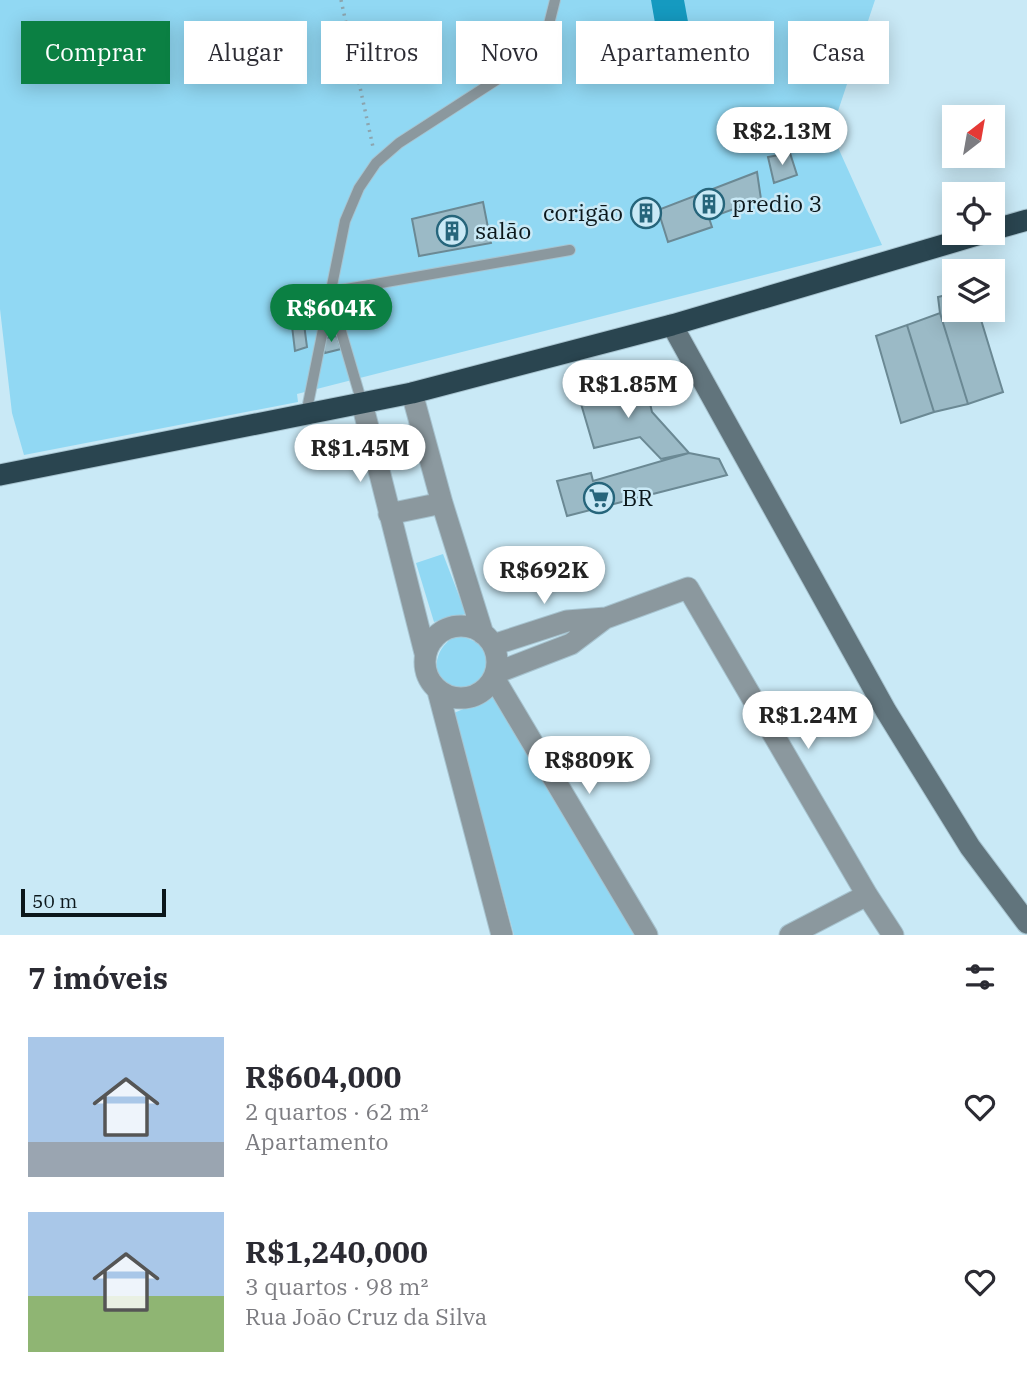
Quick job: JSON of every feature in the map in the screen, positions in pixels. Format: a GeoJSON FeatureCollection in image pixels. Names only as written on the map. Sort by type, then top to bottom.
{"type":"FeatureCollection","features":[{"type":"Feature","properties":{"kind":"highway"},"geometry":{"type":"LineString","coordinates":[[1005,226],[1027,220]]}},
{"type":"Feature","properties":{"kind":"highway"},"geometry":{"type":"LineString","coordinates":[[0,475],[412,393],[672,325],[943,245]]}},
{"type":"Feature","properties":{"kind":"street"},"geometry":{"type":"LineString","coordinates":[[672,325],[740,443],[886,711],[970,847],[1027,923]]}},
{"type":"Feature","properties":{"kind":"street"},"geometry":{"type":"LineString","coordinates":[[412,393],[442,503],[488,639],[498,659],[495,676],[647,935]]}},
{"type":"Feature","properties":{"kind":"street"},"geometry":{"type":"LineString","coordinates":[[362,404],[425,653],[426,674],[438,691],[502,935]]}},
{"type":"Feature","properties":{"kind":"street"},"geometry":{"type":"LineString","coordinates":[[389,514],[442,503]]}},
{"type":"Feature","properties":{"kind":"street"},"geometry":{"type":"LineString","coordinates":[[438,691],[458,699],[480,694],[495,676],[571,644],[606,618],[688,587],[893,935]]}},
{"type":"Feature","properties":{"kind":"street"},"geometry":{"type":"LineString","coordinates":[[425,653],[430,642],[449,628],[473,628],[488,639],[566,621],[606,618]]}},
{"type":"Feature","properties":{"kind":"street"},"geometry":{"type":"LineString","coordinates":[[790,935],[867,894]]}},
{"type":"Feature","properties":{"kind":"lane"},"geometry":{"type":"LineString","coordinates":[[306,414],[345,221],[359,188],[376,163],[399,143],[532,57],[546,36],[555,0]]}},
{"type":"Feature","properties":{"kind":"lane"},"geometry":{"type":"LineString","coordinates":[[329,292],[570,250]]}},
{"type":"Feature","properties":{"kind":"lane"},"geometry":{"type":"LineString","coordinates":[[329,292],[362,404]]}},
{"type":"Feature","properties":{"kind":"path"},"geometry":{"type":"LineString","coordinates":[[341,0],[376,163]]}},
{"type":"Feature","properties":{"kind":"shaded area"},"geometry":{"type":"Polygon","coordinates":[[[0,0],[875,0],[868,21],[788,21],[788,84],[847,84],[831,132],[882,245],[297,394],[298,402],[24,455],[12,413],[0,309],[0,0]]]}},
{"type":"Feature","properties":{"kind":"shaded area"},"geometry":{"type":"Polygon","coordinates":[[[651,0],[684,0],[688,21],[655,21],[651,0]]]}},
{"type":"Feature","properties":{"kind":"shaded area"},"geometry":{"type":"Polygon","coordinates":[[[443,554],[466,614],[434,622],[416,563],[443,554]]]}},
{"type":"Feature","properties":{"kind":"shaded area"},"geometry":{"type":"Polygon","coordinates":[[[456,635],[481,645],[489,661],[479,685],[458,692],[436,676],[440,652],[456,635]]]}},
{"type":"Feature","properties":{"kind":"shaded area"},"geometry":{"type":"Polygon","coordinates":[[[496,695],[636,935],[514,935],[454,713],[496,695]]]}},
{"type":"Feature","properties":{"kind":"building"},"geometry":{"type":"Polygon","coordinates":[[[790,153],[797,175],[774,183],[768,157],[790,153]]]}},
{"type":"Feature","properties":{"kind":"building","name":"predio 3"},"geometry":{"type":"Polygon","coordinates":[[[757,172],[761,199],[709,218],[712,227],[668,242],[658,210],[757,172]]]}},
{"type":"Feature","properties":{"kind":"building","name":"salão"},"geometry":{"type":"Polygon","coordinates":[[[483,202],[491,243],[419,256],[412,219],[483,202]]]}},
{"type":"Feature","properties":{"kind":"building","name":"corigão"},"geometry":{"type":"Polygon","coordinates":[[[655,203],[660,214],[638,223],[633,212],[655,203]]]}},
{"type":"Feature","properties":{"kind":"building"},"geometry":{"type":"Polygon","coordinates":[[[942,296],[942,320],[940,313],[938,297],[942,296]]]}},
{"type":"Feature","properties":{"kind":"building"},"geometry":{"type":"Polygon","coordinates":[[[940,313],[968,404],[934,412],[907,325],[940,313]]]}},
{"type":"Feature","properties":{"kind":"building"},"geometry":{"type":"Polygon","coordinates":[[[943,322],[982,322],[1003,392],[968,404],[943,322]]]}},
{"type":"Feature","properties":{"kind":"building"},"geometry":{"type":"Polygon","coordinates":[[[304,324],[307,347],[295,351],[292,326],[304,324]]]}},
{"type":"Feature","properties":{"kind":"building"},"geometry":{"type":"Polygon","coordinates":[[[907,325],[934,412],[901,423],[876,336],[907,325]]]}},
{"type":"Feature","properties":{"kind":"building"},"geometry":{"type":"Polygon","coordinates":[[[337,336],[341,349],[325,353],[320,339],[337,336]]]}},
{"type":"Feature","properties":{"kind":"building"},"geometry":{"type":"Polygon","coordinates":[[[645,382],[652,412],[689,453],[661,459],[640,437],[594,448],[579,397],[645,382]]]}},
{"type":"Feature","properties":{"kind":"building","name":"BR"},"geometry":{"type":"Polygon","coordinates":[[[689,453],[719,459],[727,475],[567,516],[557,481],[591,473],[593,481],[689,453]]]}},
{"type":"Feature","properties":{"kind":"place","name":"predio 3"},"geometry":{"type":"Point","coordinates":[709,204]}},
{"type":"Feature","properties":{"kind":"place","name":"corigão"},"geometry":{"type":"Point","coordinates":[646,213]}},
{"type":"Feature","properties":{"kind":"place","name":"salão"},"geometry":{"type":"Point","coordinates":[452,231]}},
{"type":"Feature","properties":{"kind":"place","name":"BR"},"geometry":{"type":"Point","coordinates":[599,498]}}]}
